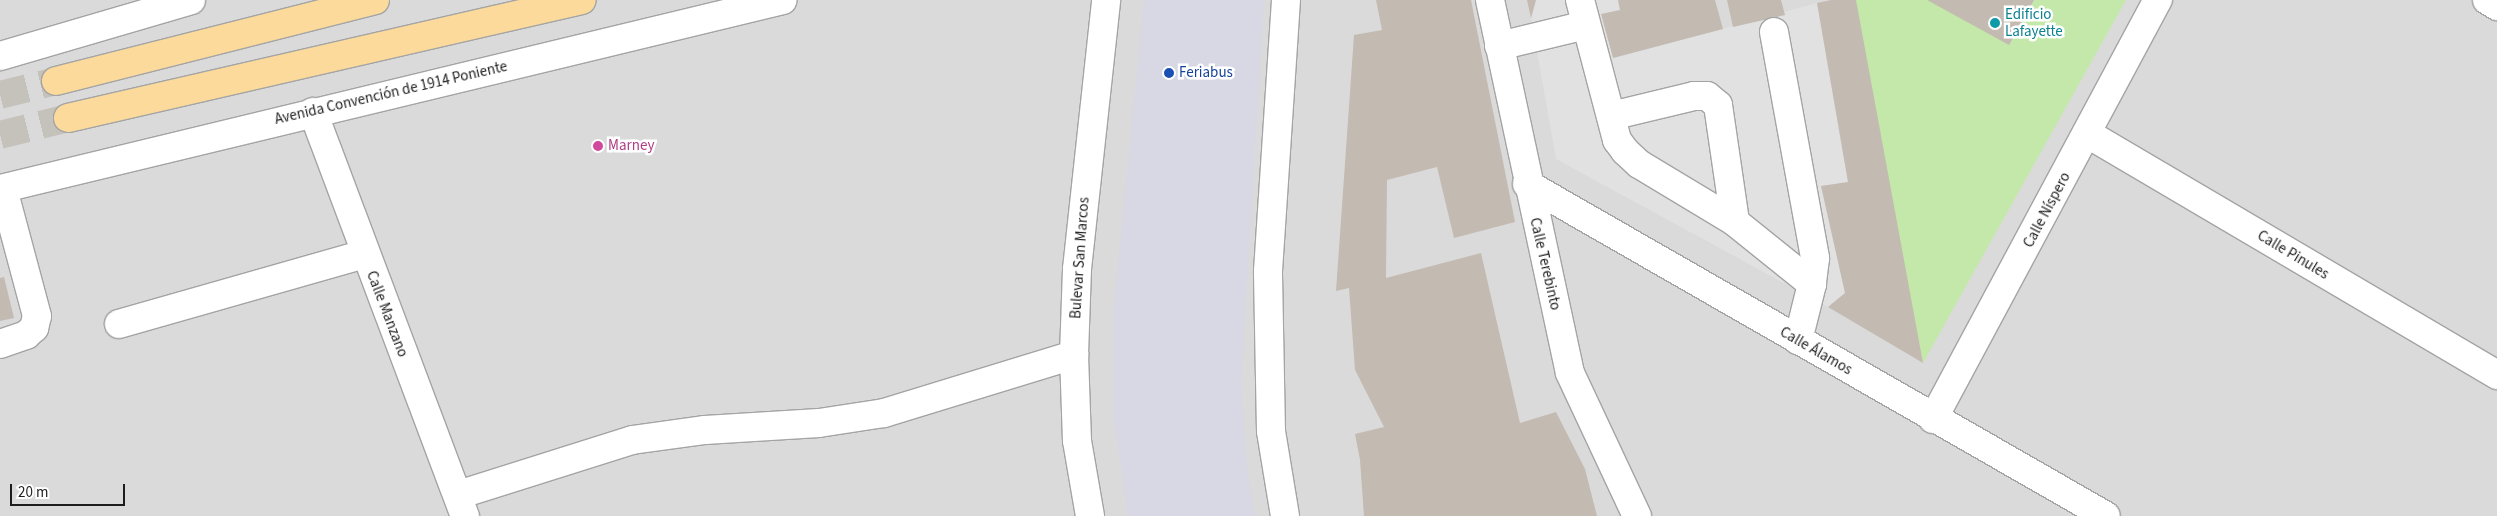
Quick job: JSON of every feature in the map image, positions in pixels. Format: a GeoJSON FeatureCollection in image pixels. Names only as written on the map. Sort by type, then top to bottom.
{"type":"FeatureCollection","features":[{"type":"Feature","properties":{"kind":"main road"},"geometry":{"type":"LineString","coordinates":[[56,81],[375,0]]}},
{"type":"Feature","properties":{"kind":"main road"},"geometry":{"type":"LineString","coordinates":[[68,118],[582,0]]}},
{"type":"Feature","properties":{"kind":"street"},"geometry":{"type":"LineString","coordinates":[[0,56],[191,0]]}},
{"type":"Feature","properties":{"kind":"street","name":"Avenida Convención de 1914 Poniente"},"geometry":{"type":"LineString","coordinates":[[2,189],[313,112],[783,0]]}},
{"type":"Feature","properties":{"kind":"street","name":"Bulevar San Marcos"},"geometry":{"type":"LineString","coordinates":[[1090,516],[1077,441],[1074,355],[1077,269],[1106,0]]}},
{"type":"Feature","properties":{"kind":"street"},"geometry":{"type":"LineString","coordinates":[[1285,516],[1271,431],[1268,271],[1286,0]]}},
{"type":"Feature","properties":{"kind":"street","name":"Calle Terebinto"},"geometry":{"type":"LineString","coordinates":[[1490,0],[1570,373],[1637,516]]}},
{"type":"Feature","properties":{"kind":"street","name":"Calle Níspero"},"geometry":{"type":"LineString","coordinates":[[1934,419],[2158,0]]}},
{"type":"Feature","properties":{"kind":"street"},"geometry":{"type":"LineString","coordinates":[[2486,0],[2497,6]]}},
{"type":"Feature","properties":{"kind":"street"},"geometry":{"type":"LineString","coordinates":[[1499,46],[1583,12],[1617,140],[1639,164],[1734,222],[1812,284]]}},
{"type":"Feature","properties":{"kind":"street"},"geometry":{"type":"LineString","coordinates":[[1774,32],[1815,258],[1812,284],[1798,340]]}},
{"type":"Feature","properties":{"kind":"street"},"geometry":{"type":"LineString","coordinates":[[1610,116],[1694,96],[1707,96],[1718,105],[1734,222]]}},
{"type":"Feature","properties":{"kind":"street","name":"Calle Manzano"},"geometry":{"type":"LineString","coordinates":[[313,112],[364,254],[461,506]]}},
{"type":"Feature","properties":{"kind":"street","name":"Calle Pinules"},"geometry":{"type":"LineString","coordinates":[[2088,134],[2497,375]]}},
{"type":"Feature","properties":{"kind":"street","name":"Calle Álamos"},"geometry":{"type":"LineString","coordinates":[[1528,184],[1934,419],[2106,516]]}},
{"type":"Feature","properties":{"kind":"street"},"geometry":{"type":"LineString","coordinates":[[0,344],[26,335],[34,328],[37,316],[2,189]]}},
{"type":"Feature","properties":{"kind":"street"},"geometry":{"type":"LineString","coordinates":[[119,324],[364,254]]}},
{"type":"Feature","properties":{"kind":"street"},"geometry":{"type":"LineString","coordinates":[[461,506],[632,440],[705,430],[818,423],[884,412],[1074,355]]}},
{"type":"Feature","properties":{"kind":"shaded area"},"geometry":{"type":"Polygon","coordinates":[[[0,0],[2497,0],[2497,516],[0,516],[0,0]]]}},
{"type":"Feature","properties":{"kind":"shaded area"},"geometry":{"type":"Polygon","coordinates":[[[1144,0],[1264,0],[1241,384],[1247,468],[1255,516],[1128,516],[1114,419],[1114,306],[1144,0]]]}},
{"type":"Feature","properties":{"kind":"shaded area"},"geometry":{"type":"Polygon","coordinates":[[[1536,0],[1618,0],[1620,10],[1602,14],[1614,58],[1817,3],[1848,182],[1821,186],[1845,293],[1828,307],[1556,159],[1531,18],[1536,0]]]}},
{"type":"Feature","properties":{"kind":"green space"},"geometry":{"type":"Polygon","coordinates":[[[1851,0],[1935,0],[2009,45],[2034,0],[2126,0],[1923,363],[1851,0]]]}},
{"type":"Feature","properties":{"kind":"building"},"geometry":{"type":"Polygon","coordinates":[[[1376,0],[1471,0],[1515,222],[1454,238],[1437,167],[1387,180],[1386,278],[1481,253],[1520,423],[1556,412],[1585,469],[1597,516],[1364,516],[1360,460],[1355,434],[1384,427],[1355,370],[1349,288],[1336,291],[1354,35],[1382,30],[1376,0]]]}},
{"type":"Feature","properties":{"kind":"building"},"geometry":{"type":"Polygon","coordinates":[[[1527,0],[1536,0],[1531,18],[1527,0]]]}},
{"type":"Feature","properties":{"kind":"building"},"geometry":{"type":"Polygon","coordinates":[[[1618,0],[1715,0],[1723,29],[1613,58],[1601,14],[1620,10],[1618,0]]]}},
{"type":"Feature","properties":{"kind":"building"},"geometry":{"type":"Polygon","coordinates":[[[1727,0],[1781,0],[1785,15],[1733,27],[1727,0]]]}},
{"type":"Feature","properties":{"kind":"building"},"geometry":{"type":"Polygon","coordinates":[[[1831,0],[1856,0],[1923,363],[1828,307],[1845,293],[1821,186],[1848,182],[1817,3],[1831,0]]]}},
{"type":"Feature","properties":{"kind":"building","name":"Edificio Lafayette"},"geometry":{"type":"Polygon","coordinates":[[[1927,0],[2034,0],[2009,45],[1927,0]]]}},
{"type":"Feature","properties":{"kind":"building"},"geometry":{"type":"Polygon","coordinates":[[[4,277],[14,318],[0,321],[0,278],[4,277]]]}},
{"type":"Feature","properties":{"kind":"tunnel"},"geometry":{"type":"LineString","coordinates":[[0,95],[56,81]]}},
{"type":"Feature","properties":{"kind":"tunnel"},"geometry":{"type":"LineString","coordinates":[[0,135],[68,118]]}},
{"type":"Feature","properties":{"kind":"place","name":"Edificio Lafayette"},"geometry":{"type":"Point","coordinates":[1995,23]}},
{"type":"Feature","properties":{"kind":"place","name":"Feriabus"},"geometry":{"type":"Point","coordinates":[1169,73]}},
{"type":"Feature","properties":{"kind":"place","name":"Marney"},"geometry":{"type":"Point","coordinates":[598,146]}}]}
